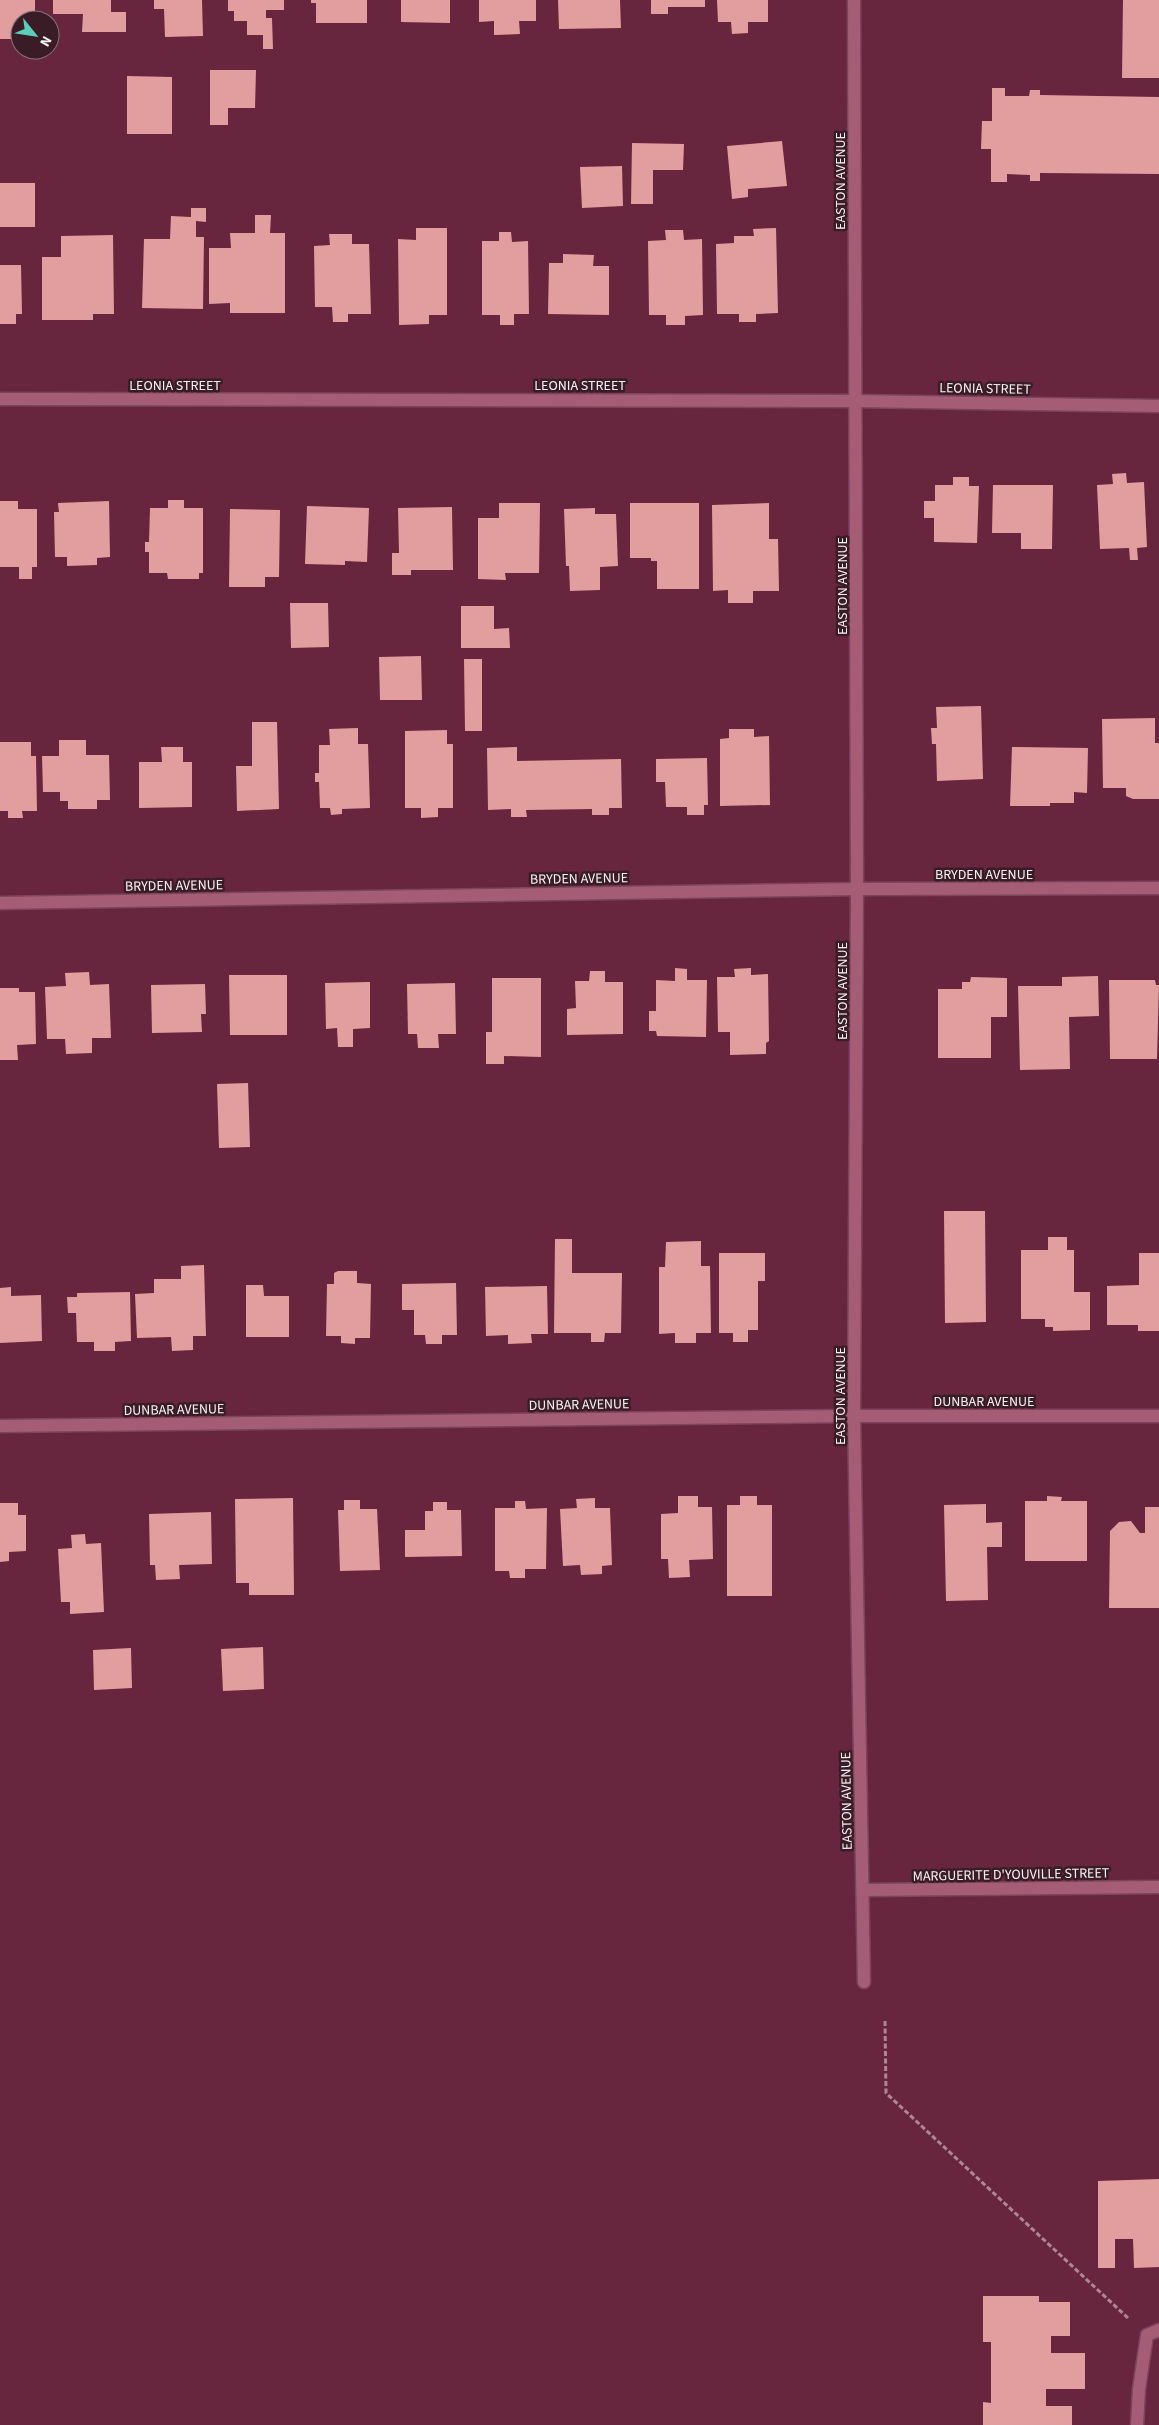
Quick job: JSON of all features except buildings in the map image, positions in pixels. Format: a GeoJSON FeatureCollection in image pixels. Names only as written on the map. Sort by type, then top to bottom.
{"type":"FeatureCollection","features":[{"type":"Feature","properties":{"kind":"street","name":"EASTON AVENUE"},"geometry":{"type":"LineString","coordinates":[[854,0],[858,888],[854,1416],[864,1982]]}},
{"type":"Feature","properties":{"kind":"street","name":"LEONIA STREET"},"geometry":{"type":"LineString","coordinates":[[0,399],[857,400],[1159,406]]}},
{"type":"Feature","properties":{"kind":"street","name":"BRYDEN AVENUE"},"geometry":{"type":"LineString","coordinates":[[0,903],[858,888],[1159,888]]}},
{"type":"Feature","properties":{"kind":"street","name":"DUNBAR AVENUE"},"geometry":{"type":"LineString","coordinates":[[0,1426],[854,1416],[1159,1416]]}},
{"type":"Feature","properties":{"kind":"street","name":"MARGUERITE D'YOUVILLE STREET"},"geometry":{"type":"LineString","coordinates":[[863,1890],[1159,1887]]}},
{"type":"Feature","properties":{"kind":"street"},"geometry":{"type":"LineString","coordinates":[[1137,2425],[1139,2389],[1146,2335],[1159,2330]]}},
{"type":"Feature","properties":{"kind":"path"},"geometry":{"type":"LineString","coordinates":[[885,2021],[886,2093],[1146,2335]]}}]}
